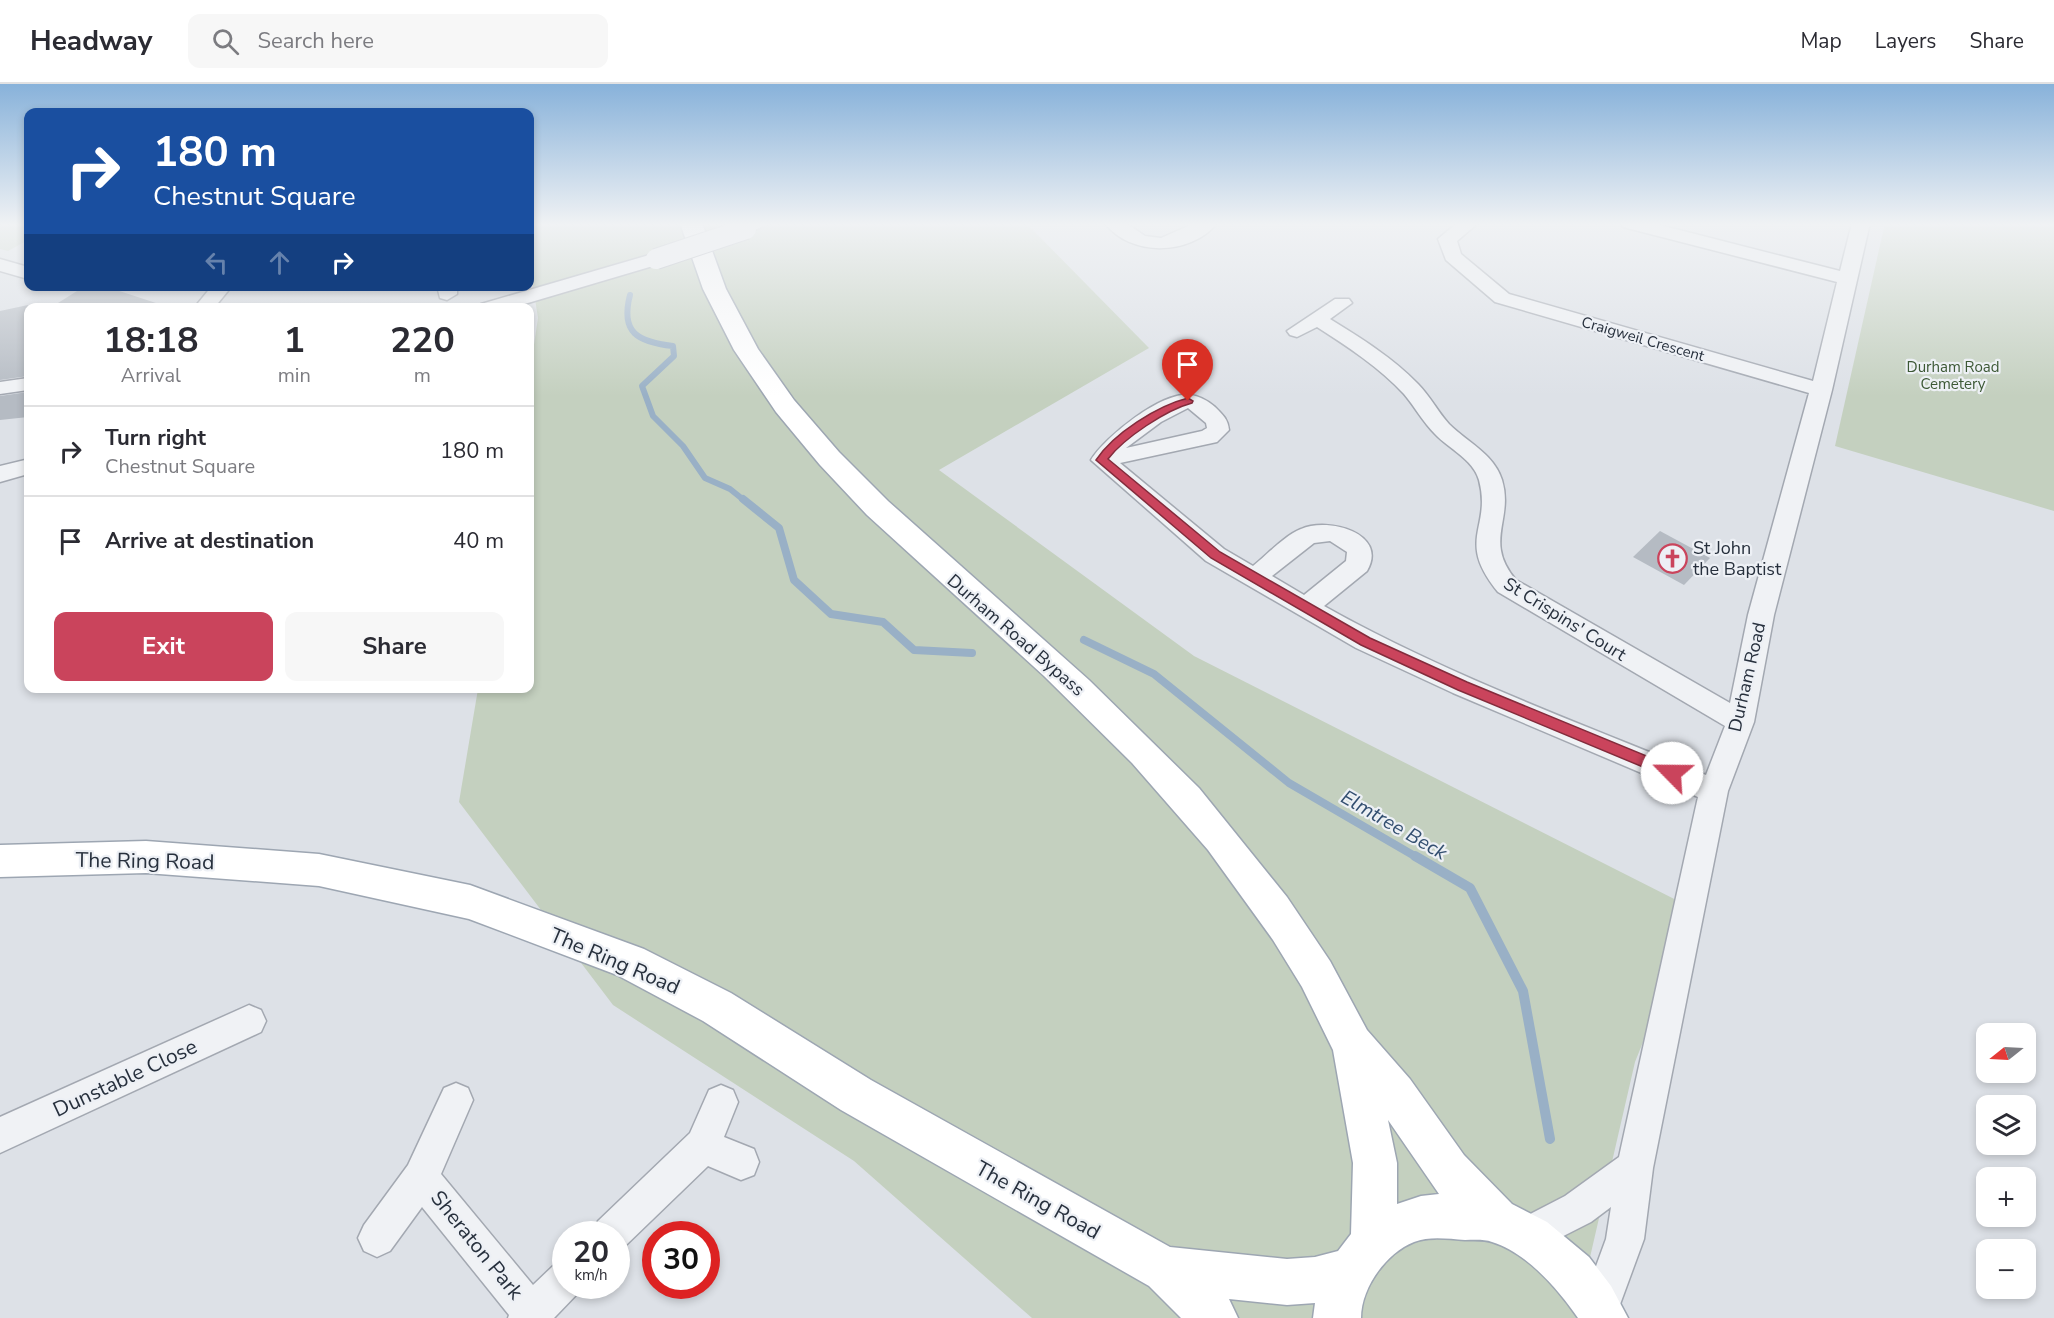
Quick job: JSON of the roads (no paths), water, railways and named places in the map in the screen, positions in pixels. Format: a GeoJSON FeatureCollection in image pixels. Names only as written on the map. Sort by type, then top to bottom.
{"type":"FeatureCollection","features":[{"type":"Feature","properties":{"kind":"main road","name":"Durham Road Bypass"},"geometry":{"type":"LineString","coordinates":[[711,281],[731,325],[757,369],[822,452],[886,518],[1145,753],[1208,824],[1264,896],[1311,964],[1353,1044],[1396,1095],[1445,1166],[1511,1228]]}},
{"type":"Feature","properties":{"kind":"main road","name":"The Ring Road"},"geometry":{"type":"LineString","coordinates":[[0,861],[146,857],[318,870],[470,902],[630,962],[717,1007],[856,1095],[1164,1270],[1214,1318]]}},
{"type":"Feature","properties":{"kind":"main road","name":"Durham Road Bypass"},"geometry":{"type":"LineString","coordinates":[[1353,1044],[1374,1163],[1362,1257]]}},
{"type":"Feature","properties":{"kind":"main road","name":"Durham Road"},"geometry":{"type":"LineString","coordinates":[[1362,1257],[1399,1223],[1437,1214],[1511,1228],[1551,1252],[1585,1287],[1602,1314]]}},
{"type":"Feature","properties":{"kind":"main road","name":"The Ring Road"},"geometry":{"type":"LineString","coordinates":[[1164,1270],[1287,1282],[1315,1280],[1362,1257]]}},
{"type":"Feature","properties":{"kind":"main road"},"geometry":{"type":"LineString","coordinates":[[1336,1318],[1362,1257]]}},
{"type":"Feature","properties":{"kind":"street"},"geometry":{"type":"LineString","coordinates":[[4,288],[16,281]]}},
{"type":"Feature","properties":{"kind":"street"},"geometry":{"type":"LineString","coordinates":[[505,303],[582,281]]}},
{"type":"Feature","properties":{"kind":"street","name":"Craigweil Crescent"},"geometry":{"type":"LineString","coordinates":[[1482,281],[1502,298],[1821,390]]}},
{"type":"Feature","properties":{"kind":"street","name":"Durham Road"},"geometry":{"type":"LineString","coordinates":[[1602,1314],[1625,1239],[1635,1168],[1714,791],[1740,722],[1761,615],[1848,281]]}},
{"type":"Feature","properties":{"kind":"street"},"geometry":{"type":"LineString","coordinates":[[208,303],[218,291]]}},
{"type":"Feature","properties":{"kind":"street","name":"St Crispins' Court"},"geometry":{"type":"LineString","coordinates":[[1342,303],[1307,325],[1348,338],[1403,381],[1443,430],[1483,465],[1492,487],[1488,562],[1494,573],[1507,586],[1740,722]]}},
{"type":"Feature","properties":{"kind":"street"},"geometry":{"type":"LineString","coordinates":[[0,388],[24,385]]}},
{"type":"Feature","properties":{"kind":"street"},"geometry":{"type":"LineString","coordinates":[[1102,460],[1215,555],[1365,641],[1462,686],[1714,791]]}},
{"type":"Feature","properties":{"kind":"street"},"geometry":{"type":"LineString","coordinates":[[0,474],[24,467]]}},
{"type":"Feature","properties":{"kind":"street"},"geometry":{"type":"LineString","coordinates":[[1255,577],[1308,535],[1334,532],[1359,548],[1358,565],[1306,607]]}},
{"type":"Feature","properties":{"kind":"street","name":"Dunstable Close"},"geometry":{"type":"LineString","coordinates":[[0,1135],[249,1021]]}},
{"type":"Feature","properties":{"kind":"street","name":"Sheraton Park"},"geometry":{"type":"LineString","coordinates":[[377,1238],[421,1178],[456,1100]]}},
{"type":"Feature","properties":{"kind":"street"},"geometry":{"type":"LineString","coordinates":[[625,1221],[704,1146],[721,1102]]}},
{"type":"Feature","properties":{"kind":"street"},"geometry":{"type":"LineString","coordinates":[[704,1146],[741,1162]]}},
{"type":"Feature","properties":{"kind":"street"},"geometry":{"type":"LineString","coordinates":[[1511,1228],[1578,1209],[1635,1168]]}},
{"type":"Feature","properties":{"kind":"street","name":"Sheraton Park"},"geometry":{"type":"LineString","coordinates":[[421,1178],[530,1315],[552,1294]]}},
{"type":"Feature","properties":{"kind":"waterway","name":"Elmtree Beck"},"geometry":{"type":"LineString","coordinates":[[630,295],[628,318],[630,327],[635,333],[650,342],[673,346],[674,356],[642,386],[653,416],[683,446],[705,478],[730,489],[745,501]]}},
{"type":"Feature","properties":{"kind":"waterway","name":"Elmtree Beck"},"geometry":{"type":"LineString","coordinates":[[743,499],[779,528],[794,580],[831,614],[883,622],[914,650],[972,653]]}},
{"type":"Feature","properties":{"kind":"waterway","name":"Elmtree Beck"},"geometry":{"type":"LineString","coordinates":[[1084,640],[1154,674],[1289,783],[1418,858]]}},
{"type":"Feature","properties":{"kind":"waterway","name":"Elmtree Beck"},"geometry":{"type":"LineString","coordinates":[[1415,856],[1470,888],[1523,991],[1550,1139]]}},
{"type":"Feature","properties":{"kind":"place","name":"St John the Baptist"},"geometry":{"type":"Point","coordinates":[1672,558]}},
{"type":"Feature","properties":{"kind":"park label","name":"Durham Road Cemetery"},"geometry":{"type":"Point","coordinates":[1953,376]}}]}
